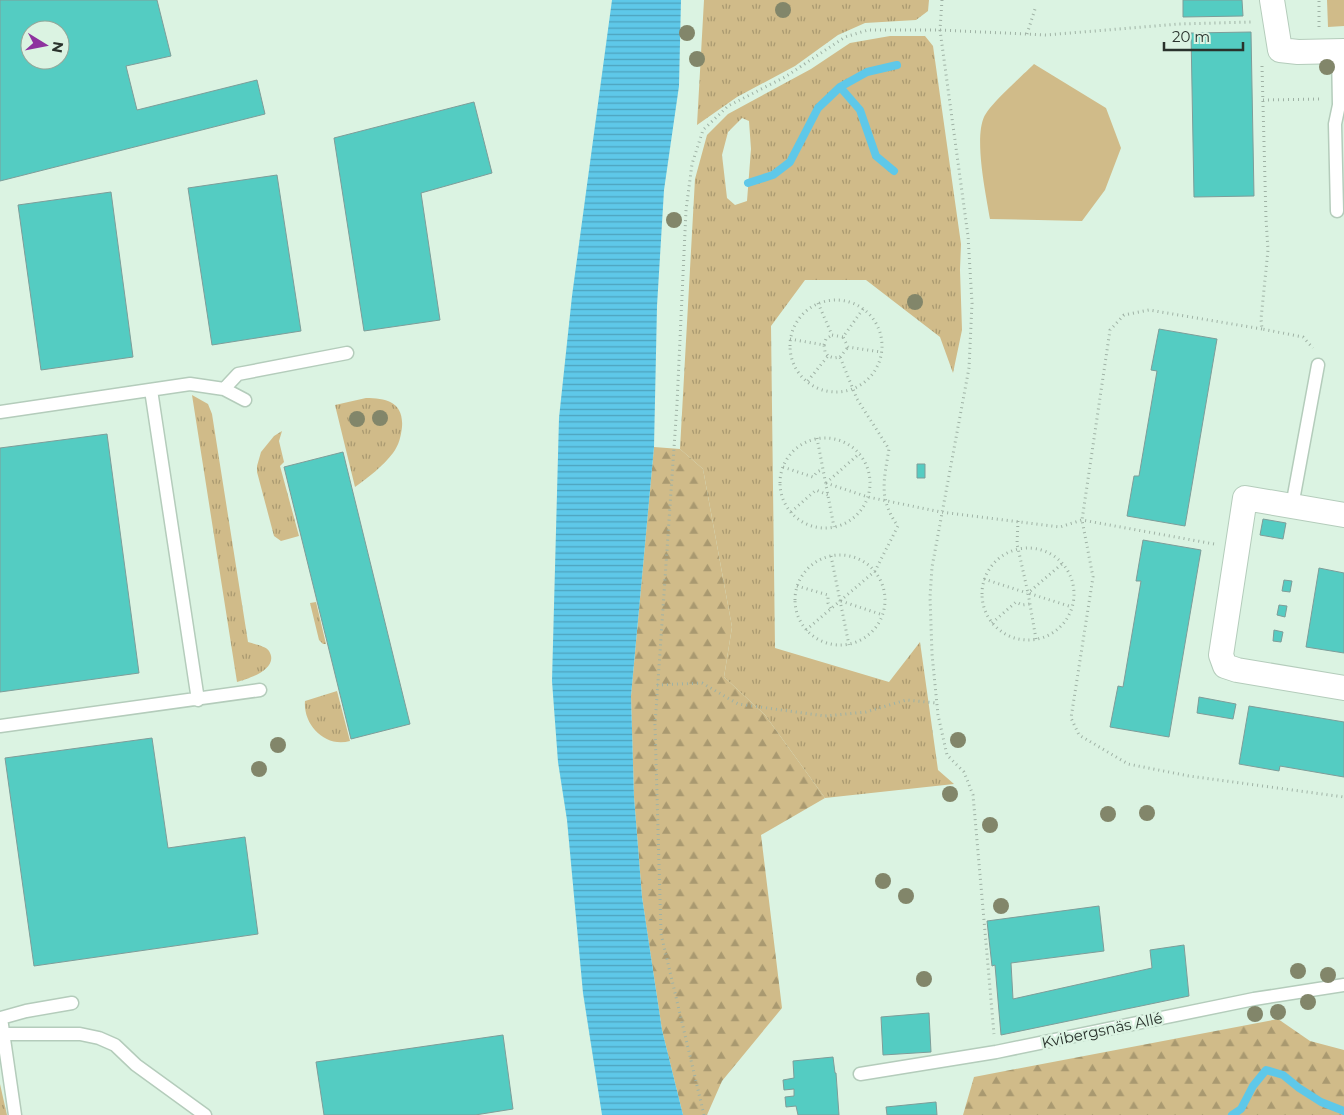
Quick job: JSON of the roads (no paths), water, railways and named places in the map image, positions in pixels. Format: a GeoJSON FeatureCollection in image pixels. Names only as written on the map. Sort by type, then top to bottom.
{"type":"FeatureCollection","features":[{"type":"Feature","properties":{"kind":"street"},"geometry":{"type":"LineString","coordinates":[[1274,11],[1280,50],[1298,52],[1341,51]]}},
{"type":"Feature","properties":{"kind":"street"},"geometry":{"type":"LineString","coordinates":[[1344,515],[1245,498],[1221,655],[1226,666],[1237,670],[1344,688]]}},
{"type":"Feature","properties":{"kind":"lane"},"geometry":{"type":"LineString","coordinates":[[1337,211],[1335,124],[1339,99],[1341,51]]}},
{"type":"Feature","properties":{"kind":"lane"},"geometry":{"type":"LineString","coordinates":[[224,389],[238,374],[347,353]]}},
{"type":"Feature","properties":{"kind":"lane"},"geometry":{"type":"LineString","coordinates":[[1292,506],[1318,365]]}},
{"type":"Feature","properties":{"kind":"lane"},"geometry":{"type":"LineString","coordinates":[[0,412],[190,384],[224,389],[244,400]]}},
{"type":"Feature","properties":{"kind":"lane"},"geometry":{"type":"LineString","coordinates":[[151,390],[198,700]]}},
{"type":"Feature","properties":{"kind":"lane"},"geometry":{"type":"LineString","coordinates":[[0,726],[260,690]]}},
{"type":"Feature","properties":{"kind":"lane","name":"Kvibergsnäs Allé"},"geometry":{"type":"LineString","coordinates":[[860,1074],[996,1052],[1254,999],[1344,985]]}},
{"type":"Feature","properties":{"kind":"lane"},"geometry":{"type":"LineString","coordinates":[[15,1115],[1,1018],[26,1011],[72,1003]]}},
{"type":"Feature","properties":{"kind":"lane"},"geometry":{"type":"LineString","coordinates":[[2,1034],[80,1034],[99,1038],[115,1045],[136,1066],[205,1115]]}},
{"type":"Feature","properties":{"kind":"water"},"geometry":{"type":"Polygon","coordinates":[[[612,0],[681,0],[679,86],[664,190],[657,306],[654,447],[631,696],[634,797],[642,897],[662,1030],[683,1115],[602,1115],[583,993],[567,820],[558,762],[552,681],[559,418],[572,296],[612,0]]]}},
{"type":"Feature","properties":{"kind":"waterway"},"geometry":{"type":"LineString","coordinates":[[748,183],[773,175],[790,162],[818,108],[840,87],[867,72],[897,65]]}},
{"type":"Feature","properties":{"kind":"waterway"},"geometry":{"type":"LineString","coordinates":[[840,87],[860,110],[876,156],[894,171]]}},
{"type":"Feature","properties":{"kind":"waterway"},"geometry":{"type":"LineString","coordinates":[[1232,1115],[1241,1109],[1253,1086],[1266,1070],[1283,1075],[1321,1102],[1344,1111]]}}]}
